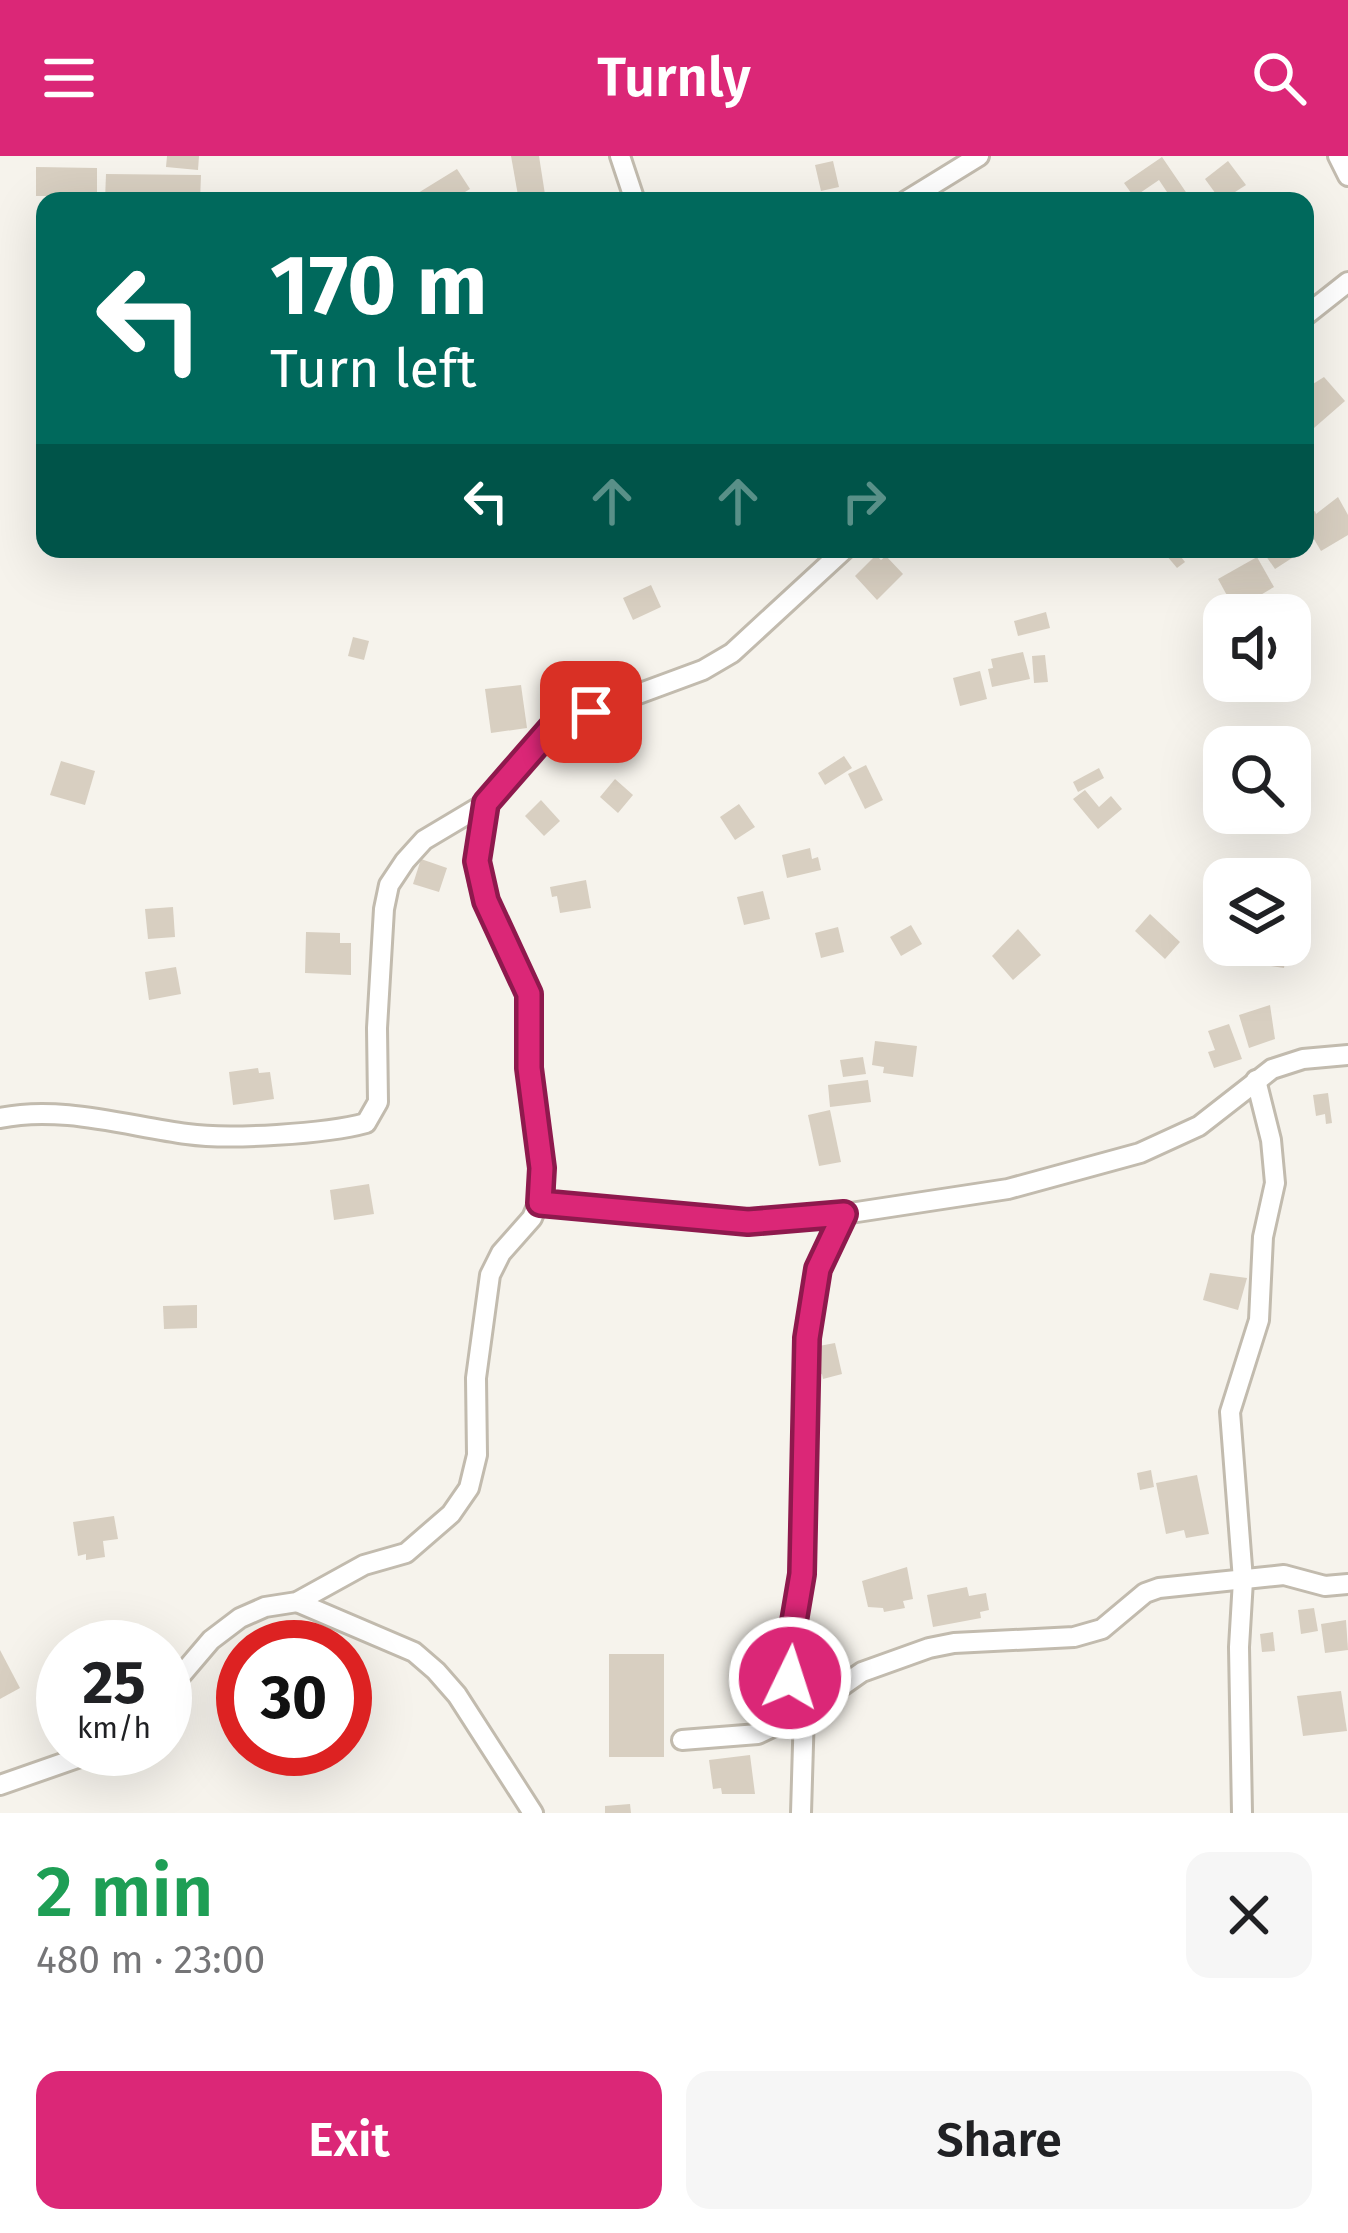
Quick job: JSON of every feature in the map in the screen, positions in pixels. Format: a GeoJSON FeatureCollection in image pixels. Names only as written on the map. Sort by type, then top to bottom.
{"type":"FeatureCollection","features":[{"type":"Feature","properties":{"kind":"street"},"geometry":{"type":"LineString","coordinates":[[620,156],[632,192]]}},
{"type":"Feature","properties":{"kind":"street"},"geometry":{"type":"LineString","coordinates":[[921,192],[979,156]]}},
{"type":"Feature","properties":{"kind":"street"},"geometry":{"type":"LineString","coordinates":[[1338,156],[1348,176]]}},
{"type":"Feature","properties":{"kind":"street"},"geometry":{"type":"LineString","coordinates":[[1314,309],[1348,282]]}},
{"type":"Feature","properties":{"kind":"street"},"geometry":{"type":"LineString","coordinates":[[0,1118],[39,1113],[224,1136],[342,1130],[366,1123],[378,1102],[377,1028],[388,885],[424,840],[486,803],[554,725],[703,670],[732,653],[835,558]]}},
{"type":"Feature","properties":{"kind":"street"},"geometry":{"type":"LineString","coordinates":[[192,1662],[240,1618],[297,1602],[364,1565],[406,1553],[452,1514],[469,1488],[477,1455],[476,1378],[490,1275],[540,1203],[542,1168],[529,1068],[529,994],[479,883],[477,861],[486,803]]}},
{"type":"Feature","properties":{"kind":"street"},"geometry":{"type":"LineString","coordinates":[[540,1203],[748,1222],[844,1214],[1009,1189],[1141,1153],[1199,1126],[1256,1080],[1285,1064],[1348,1055]]}},
{"type":"Feature","properties":{"kind":"street"},"geometry":{"type":"LineString","coordinates":[[1242,1813],[1239,1648],[1243,1580],[1230,1412],[1259,1320],[1263,1237],[1275,1183],[1271,1140],[1256,1080]]}},
{"type":"Feature","properties":{"kind":"street"},"geometry":{"type":"LineString","coordinates":[[782,1722],[802,1574],[807,1338],[818,1269],[844,1214]]}},
{"type":"Feature","properties":{"kind":"street"},"geometry":{"type":"LineString","coordinates":[[682,1740],[758,1734],[805,1711],[862,1672],[929,1648],[954,1642],[1074,1637],[1102,1629],[1145,1593],[1294,1575],[1325,1586],[1348,1584]]}},
{"type":"Feature","properties":{"kind":"street"},"geometry":{"type":"LineString","coordinates":[[297,1602],[414,1652],[436,1671],[457,1695],[533,1813]]}},
{"type":"Feature","properties":{"kind":"street"},"geometry":{"type":"LineString","coordinates":[[801,1813],[805,1711]]}},
{"type":"Feature","properties":{"kind":"street"},"geometry":{"type":"LineString","coordinates":[[0,1785],[36,1773]]}},
{"type":"Feature","properties":{"kind":"building"},"geometry":{"type":"Polygon","coordinates":[[[167,156],[199,156],[198,170],[166,167],[167,156]]]}},
{"type":"Feature","properties":{"kind":"building"},"geometry":{"type":"Polygon","coordinates":[[[511,156],[539,156],[545,192],[517,192],[511,156]]]}},
{"type":"Feature","properties":{"kind":"building"},"geometry":{"type":"Polygon","coordinates":[[[1162,157],[1186,192],[1167,192],[1159,180],[1141,192],[1130,192],[1124,183],[1162,157]]]}},
{"type":"Feature","properties":{"kind":"building"},"geometry":{"type":"Polygon","coordinates":[[[833,161],[839,187],[821,191],[815,165],[833,161]]]}},
{"type":"Feature","properties":{"kind":"building"},"geometry":{"type":"Polygon","coordinates":[[[1228,161],[1246,185],[1235,192],[1214,192],[1205,179],[1228,161]]]}},
{"type":"Feature","properties":{"kind":"building"},"geometry":{"type":"Polygon","coordinates":[[[36,167],[97,168],[97,192],[36,192],[36,167]]]}},
{"type":"Feature","properties":{"kind":"building"},"geometry":{"type":"Polygon","coordinates":[[[457,169],[470,189],[465,192],[420,192],[457,169]]]}},
{"type":"Feature","properties":{"kind":"building"},"geometry":{"type":"Polygon","coordinates":[[[106,174],[201,175],[200,192],[105,192],[106,174]]]}},
{"type":"Feature","properties":{"kind":"building"},"geometry":{"type":"Polygon","coordinates":[[[1324,377],[1345,401],[1314,428],[1314,383],[1324,377]]]}},
{"type":"Feature","properties":{"kind":"building"},"geometry":{"type":"Polygon","coordinates":[[[1338,497],[1348,515],[1348,535],[1321,551],[1314,539],[1316,514],[1338,497]]]}},
{"type":"Feature","properties":{"kind":"building"},"geometry":{"type":"Polygon","coordinates":[[[873,558],[888,558],[903,574],[877,600],[855,576],[873,558]]]}},
{"type":"Feature","properties":{"kind":"building"},"geometry":{"type":"Polygon","coordinates":[[[1169,558],[1182,558],[1185,562],[1177,568],[1169,558]]]}},
{"type":"Feature","properties":{"kind":"building"},"geometry":{"type":"Polygon","coordinates":[[[1255,558],[1274,587],[1262,594],[1226,594],[1218,579],[1255,558]]]}},
{"type":"Feature","properties":{"kind":"building"},"geometry":{"type":"Polygon","coordinates":[[[1267,558],[1292,558],[1275,569],[1267,558]]]}},
{"type":"Feature","properties":{"kind":"building"},"geometry":{"type":"Polygon","coordinates":[[[651,585],[661,607],[633,620],[623,598],[651,585]]]}},
{"type":"Feature","properties":{"kind":"building"},"geometry":{"type":"Polygon","coordinates":[[[1046,612],[1050,628],[1018,636],[1014,621],[1046,612]]]}},
{"type":"Feature","properties":{"kind":"building"},"geometry":{"type":"Polygon","coordinates":[[[353,637],[369,641],[364,660],[348,656],[353,637]]]}},
{"type":"Feature","properties":{"kind":"building"},"geometry":{"type":"Polygon","coordinates":[[[1023,652],[1030,679],[992,687],[991,659],[1023,652]]]}},
{"type":"Feature","properties":{"kind":"building"},"geometry":{"type":"Polygon","coordinates":[[[1045,655],[1048,682],[1034,683],[1032,656],[1045,655]]]}},
{"type":"Feature","properties":{"kind":"building"},"geometry":{"type":"Polygon","coordinates":[[[980,671],[987,699],[960,706],[953,678],[980,671]]]}},
{"type":"Feature","properties":{"kind":"building"},"geometry":{"type":"Polygon","coordinates":[[[521,685],[527,728],[491,733],[485,689],[521,685]]]}},
{"type":"Feature","properties":{"kind":"building"},"geometry":{"type":"Polygon","coordinates":[[[844,756],[852,768],[825,785],[818,773],[844,756]]]}},
{"type":"Feature","properties":{"kind":"building"},"geometry":{"type":"Polygon","coordinates":[[[61,761],[95,771],[85,805],[50,795],[61,761]]]}},
{"type":"Feature","properties":{"kind":"building"},"geometry":{"type":"Polygon","coordinates":[[[866,765],[883,800],[865,809],[848,774],[866,765]]]}},
{"type":"Feature","properties":{"kind":"building"},"geometry":{"type":"Polygon","coordinates":[[[1099,768],[1104,778],[1078,792],[1073,782],[1099,768]]]}},
{"type":"Feature","properties":{"kind":"building"},"geometry":{"type":"Polygon","coordinates":[[[615,779],[633,795],[618,813],[600,797],[615,779]]]}},
{"type":"Feature","properties":{"kind":"building"},"geometry":{"type":"Polygon","coordinates":[[[1085,790],[1099,807],[1111,796],[1122,809],[1098,829],[1073,799],[1085,790]]]}},
{"type":"Feature","properties":{"kind":"building"},"geometry":{"type":"Polygon","coordinates":[[[541,800],[560,821],[544,836],[525,816],[541,800]]]}},
{"type":"Feature","properties":{"kind":"building"},"geometry":{"type":"Polygon","coordinates":[[[739,804],[755,827],[735,840],[720,817],[739,804]]]}},
{"type":"Feature","properties":{"kind":"building"},"geometry":{"type":"Polygon","coordinates":[[[810,848],[821,870],[787,878],[782,855],[810,848]]]}},
{"type":"Feature","properties":{"kind":"building"},"geometry":{"type":"Polygon","coordinates":[[[421,859],[447,868],[439,892],[413,884],[421,859]]]}},
{"type":"Feature","properties":{"kind":"building"},"geometry":{"type":"Polygon","coordinates":[[[586,880],[591,908],[560,913],[550,887],[586,880]]]}},
{"type":"Feature","properties":{"kind":"building"},"geometry":{"type":"Polygon","coordinates":[[[763,891],[770,919],[744,925],[737,897],[763,891]]]}},
{"type":"Feature","properties":{"kind":"building"},"geometry":{"type":"Polygon","coordinates":[[[173,907],[175,937],[148,939],[145,909],[173,907]]]}},
{"type":"Feature","properties":{"kind":"building"},"geometry":{"type":"Polygon","coordinates":[[[1150,914],[1180,942],[1165,959],[1135,931],[1150,914]]]}},
{"type":"Feature","properties":{"kind":"building"},"geometry":{"type":"Polygon","coordinates":[[[911,925],[922,944],[901,956],[890,937],[911,925]]]}},
{"type":"Feature","properties":{"kind":"building"},"geometry":{"type":"Polygon","coordinates":[[[838,927],[844,952],[821,958],[815,933],[838,927]]]}},
{"type":"Feature","properties":{"kind":"building"},"geometry":{"type":"Polygon","coordinates":[[[1018,929],[1041,955],[1013,980],[992,956],[1018,929]]]}},
{"type":"Feature","properties":{"kind":"building"},"geometry":{"type":"Polygon","coordinates":[[[306,932],[340,933],[340,943],[351,943],[351,975],[305,973],[306,932]]]}},
{"type":"Feature","properties":{"kind":"building"},"geometry":{"type":"Polygon","coordinates":[[[176,967],[181,994],[149,1000],[145,972],[176,967]]]}},
{"type":"Feature","properties":{"kind":"building"},"geometry":{"type":"Polygon","coordinates":[[[1270,1005],[1275,1039],[1249,1048],[1239,1015],[1270,1005]]]}},
{"type":"Feature","properties":{"kind":"building"},"geometry":{"type":"Polygon","coordinates":[[[1229,1024],[1242,1059],[1214,1068],[1208,1052],[1215,1050],[1208,1031],[1229,1024]]]}},
{"type":"Feature","properties":{"kind":"building"},"geometry":{"type":"Polygon","coordinates":[[[875,1041],[917,1046],[913,1077],[883,1073],[884,1067],[872,1065],[875,1041]]]}},
{"type":"Feature","properties":{"kind":"building"},"geometry":{"type":"Polygon","coordinates":[[[863,1057],[866,1074],[843,1077],[840,1060],[863,1057]]]}},
{"type":"Feature","properties":{"kind":"building"},"geometry":{"type":"Polygon","coordinates":[[[258,1068],[259,1073],[270,1072],[274,1099],[233,1105],[229,1072],[258,1068]]]}},
{"type":"Feature","properties":{"kind":"building"},"geometry":{"type":"Polygon","coordinates":[[[868,1080],[871,1102],[830,1107],[828,1085],[868,1080]]]}},
{"type":"Feature","properties":{"kind":"building"},"geometry":{"type":"Polygon","coordinates":[[[1328,1093],[1332,1123],[1326,1124],[1325,1114],[1316,1116],[1313,1095],[1328,1093]]]}},
{"type":"Feature","properties":{"kind":"building"},"geometry":{"type":"Polygon","coordinates":[[[830,1110],[841,1162],[819,1166],[808,1115],[830,1110]]]}},
{"type":"Feature","properties":{"kind":"building"},"geometry":{"type":"Polygon","coordinates":[[[369,1184],[374,1214],[334,1220],[330,1190],[369,1184]]]}},
{"type":"Feature","properties":{"kind":"building"},"geometry":{"type":"Polygon","coordinates":[[[1210,1273],[1247,1278],[1238,1310],[1203,1300],[1210,1273]]]}},
{"type":"Feature","properties":{"kind":"building"},"geometry":{"type":"Polygon","coordinates":[[[197,1305],[197,1328],[164,1329],[163,1306],[197,1305]]]}},
{"type":"Feature","properties":{"kind":"building"},"geometry":{"type":"Polygon","coordinates":[[[835,1343],[842,1374],[823,1379],[822,1374],[812,1376],[808,1357],[821,1355],[819,1346],[835,1343]]]}},
{"type":"Feature","properties":{"kind":"building"},"geometry":{"type":"Polygon","coordinates":[[[1151,1470],[1154,1487],[1140,1490],[1137,1473],[1151,1470]]]}},
{"type":"Feature","properties":{"kind":"building"},"geometry":{"type":"Polygon","coordinates":[[[1197,1475],[1209,1534],[1186,1538],[1184,1530],[1166,1534],[1156,1483],[1197,1475]]]}},
{"type":"Feature","properties":{"kind":"building"},"geometry":{"type":"Polygon","coordinates":[[[114,1516],[118,1539],[103,1541],[105,1557],[86,1560],[86,1554],[78,1556],[73,1522],[114,1516]]]}},
{"type":"Feature","properties":{"kind":"building"},"geometry":{"type":"Polygon","coordinates":[[[907,1567],[913,1599],[903,1601],[905,1608],[884,1612],[868,1607],[862,1581],[907,1567]]]}},
{"type":"Feature","properties":{"kind":"building"},"geometry":{"type":"Polygon","coordinates":[[[967,1587],[969,1596],[986,1593],[989,1610],[980,1612],[981,1618],[933,1627],[927,1595],[967,1587]]]}},
{"type":"Feature","properties":{"kind":"building"},"geometry":{"type":"Polygon","coordinates":[[[1314,1608],[1318,1631],[1301,1634],[1298,1610],[1314,1608]]]}},
{"type":"Feature","properties":{"kind":"building"},"geometry":{"type":"Polygon","coordinates":[[[1346,1620],[1348,1650],[1325,1653],[1321,1624],[1346,1620]]]}},
{"type":"Feature","properties":{"kind":"building"},"geometry":{"type":"Polygon","coordinates":[[[1273,1632],[1275,1651],[1262,1652],[1260,1634],[1273,1632]]]}},
{"type":"Feature","properties":{"kind":"building"},"geometry":{"type":"Polygon","coordinates":[[[0,1650],[20,1688],[0,1699],[0,1650]]]}},
{"type":"Feature","properties":{"kind":"building"},"geometry":{"type":"Polygon","coordinates":[[[609,1654],[664,1654],[664,1757],[609,1757],[609,1654]]]}},
{"type":"Feature","properties":{"kind":"building"},"geometry":{"type":"Polygon","coordinates":[[[1341,1691],[1347,1731],[1303,1736],[1297,1696],[1341,1691]]]}},
{"type":"Feature","properties":{"kind":"building"},"geometry":{"type":"Polygon","coordinates":[[[750,1755],[755,1794],[722,1794],[721,1788],[713,1789],[709,1760],[750,1755]]]}},
{"type":"Feature","properties":{"kind":"building"},"geometry":{"type":"Polygon","coordinates":[[[630,1804],[631,1813],[605,1813],[605,1806],[630,1804]]]}},
{"type":"Feature","properties":{"kind":"route"},"geometry":{"type":"LineString","coordinates":[[591,712],[554,725],[486,803],[477,861],[486,901],[529,994],[529,1068],[544,1190],[540,1203],[748,1222],[844,1214],[818,1269],[807,1338],[802,1574],[790,1678]]}}]}
